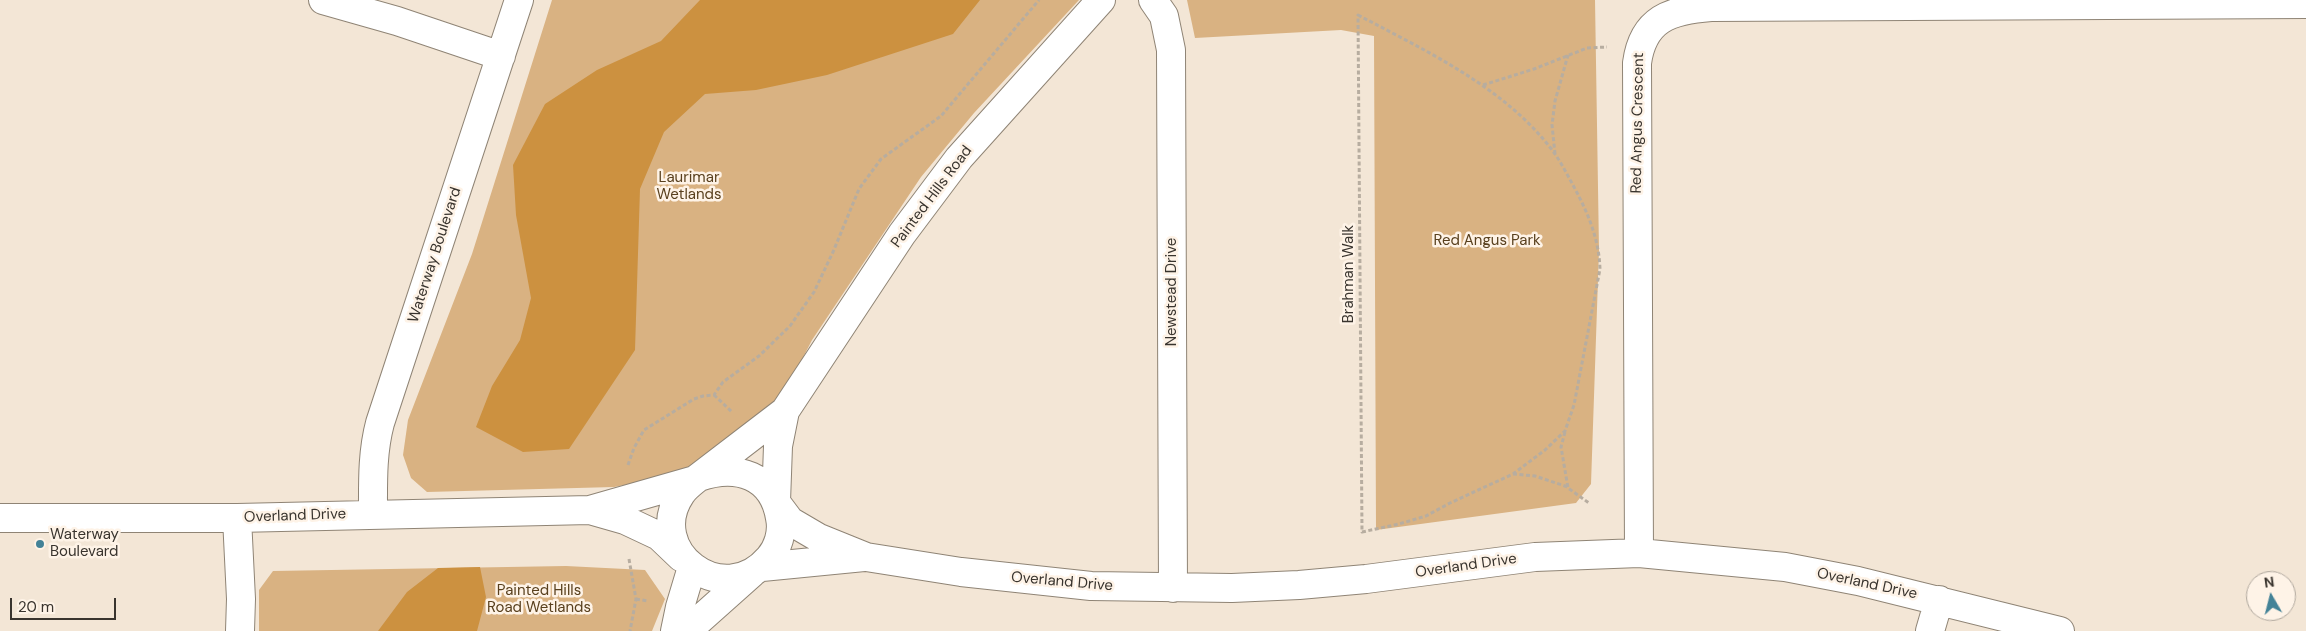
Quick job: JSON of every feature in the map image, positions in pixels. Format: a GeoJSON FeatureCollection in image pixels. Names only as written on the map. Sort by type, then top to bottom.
{"type":"FeatureCollection","features":[{"type":"Feature","properties":{"kind":"street"},"geometry":{"type":"LineString","coordinates":[[323,0],[396,21],[501,56]]}},
{"type":"Feature","properties":{"kind":"street","name":"Waterway Boulevard"},"geometry":{"type":"LineString","coordinates":[[373,514],[375,440],[519,0]]}},
{"type":"Feature","properties":{"kind":"street","name":"Painted Hills Road"},"geometry":{"type":"LineString","coordinates":[[697,479],[785,411],[902,234],[960,158],[1101,0]]}},
{"type":"Feature","properties":{"kind":"street","name":"Newstead Drive"},"geometry":{"type":"LineString","coordinates":[[1153,0],[1164,16],[1171,50],[1173,588]]}},
{"type":"Feature","properties":{"kind":"street","name":"Red Angus Crescent"},"geometry":{"type":"LineString","coordinates":[[1638,553],[1637,63],[1640,45],[1648,31],[1658,20],[1673,12],[1696,8],[2306,4]]}},
{"type":"Feature","properties":{"kind":"street","name":"Painted Hills Road"},"geometry":{"type":"LineString","coordinates":[[777,504],[778,446],[785,411]]}},
{"type":"Feature","properties":{"kind":"street"},"geometry":{"type":"LineString","coordinates":[[626,510],[716,471],[734,471],[752,476],[766,487],[777,504],[781,522],[779,538],[773,554],[687,631]]}},
{"type":"Feature","properties":{"kind":"street"},"geometry":{"type":"LineString","coordinates":[[697,479],[681,493],[673,510],[672,529],[676,547],[689,565],[706,576],[722,579],[738,578],[758,569]]}},
{"type":"Feature","properties":{"kind":"street","name":"Overland Drive"},"geometry":{"type":"LineString","coordinates":[[777,504],[790,521],[812,534],[866,557],[961,572],[1091,586],[1173,588],[1299,585],[1366,579],[1535,556],[1638,553],[1785,567],[1858,581],[2060,631]]}},
{"type":"Feature","properties":{"kind":"street","name":"Overland Drive"},"geometry":{"type":"LineString","coordinates":[[0,518],[237,518],[626,510],[659,536],[689,565]]}},
{"type":"Feature","properties":{"kind":"street"},"geometry":{"type":"LineString","coordinates":[[237,518],[241,599],[240,631]]}},
{"type":"Feature","properties":{"kind":"street","name":"Overland Drive"},"geometry":{"type":"LineString","coordinates":[[758,569],[866,557]]}},
{"type":"Feature","properties":{"kind":"street"},"geometry":{"type":"LineString","coordinates":[[675,631],[689,565]]}},
{"type":"Feature","properties":{"kind":"street"},"geometry":{"type":"LineString","coordinates":[[1930,631],[1939,600]]}},
{"type":"Feature","properties":{"kind":"path"},"geometry":{"type":"LineString","coordinates":[[630,631],[636,599],[628,553],[626,510],[628,465],[634,448],[644,430],[694,399],[714,395],[723,382],[759,356],[790,326],[814,292],[834,252],[859,189],[882,159],[941,116],[1039,0]]}},
{"type":"Feature","properties":{"kind":"path","name":"Brahman Walk"},"geometry":{"type":"LineString","coordinates":[[1482,86],[1358,16],[1362,532],[1426,516],[1450,502],[1513,474]]}},
{"type":"Feature","properties":{"kind":"path"},"geometry":{"type":"LineString","coordinates":[[1482,86],[1534,69],[1568,54],[1588,48],[1640,45]]}},
{"type":"Feature","properties":{"kind":"path"},"geometry":{"type":"LineString","coordinates":[[1556,154],[1552,124],[1555,101],[1568,54]]}},
{"type":"Feature","properties":{"kind":"path"},"geometry":{"type":"LineString","coordinates":[[1482,86],[1531,126],[1556,154],[1584,206],[1599,250],[1600,269],[1594,303],[1574,405],[1561,447],[1568,488]]}},
{"type":"Feature","properties":{"kind":"path"},"geometry":{"type":"LineString","coordinates":[[1513,474],[1545,450],[1565,431]]}},
{"type":"Feature","properties":{"kind":"path"},"geometry":{"type":"LineString","coordinates":[[1513,474],[1535,476],[1568,488],[1589,502]]}},
{"type":"Feature","properties":{"kind":"green space","name":"Laurimar Wetlands"},"geometry":{"type":"Polygon","coordinates":[[[552,0],[1079,0],[974,113],[921,177],[812,340],[791,381],[755,434],[691,472],[614,487],[427,492],[411,478],[403,455],[408,420],[472,254],[552,0]]]}},
{"type":"Feature","properties":{"kind":"green space","name":"Red Angus Park"},"geometry":{"type":"Polygon","coordinates":[[[1187,0],[1595,0],[1599,250],[1591,484],[1576,503],[1376,530],[1374,36],[1341,30],[1195,38],[1187,0]]]}},
{"type":"Feature","properties":{"kind":"green space","name":"Painted Hills Road Wetlands"},"geometry":{"type":"Polygon","coordinates":[[[566,566],[645,570],[665,599],[652,631],[259,631],[259,590],[273,571],[566,566]]]}},
{"type":"Feature","properties":{"kind":"shaded area"},"geometry":{"type":"Polygon","coordinates":[[[700,0],[980,0],[953,34],[827,75],[756,90],[705,94],[664,132],[640,189],[635,350],[569,449],[523,452],[476,427],[492,386],[520,340],[531,298],[516,215],[513,165],[545,104],[597,70],[661,41],[700,0]]]}},
{"type":"Feature","properties":{"kind":"shaded area"},"geometry":{"type":"Polygon","coordinates":[[[480,567],[486,597],[477,631],[378,631],[407,592],[438,568],[480,567]]]}},
{"type":"Feature","properties":{"kind":"place","name":"Waterway Boulevard"},"geometry":{"type":"Point","coordinates":[40,544]}}]}
